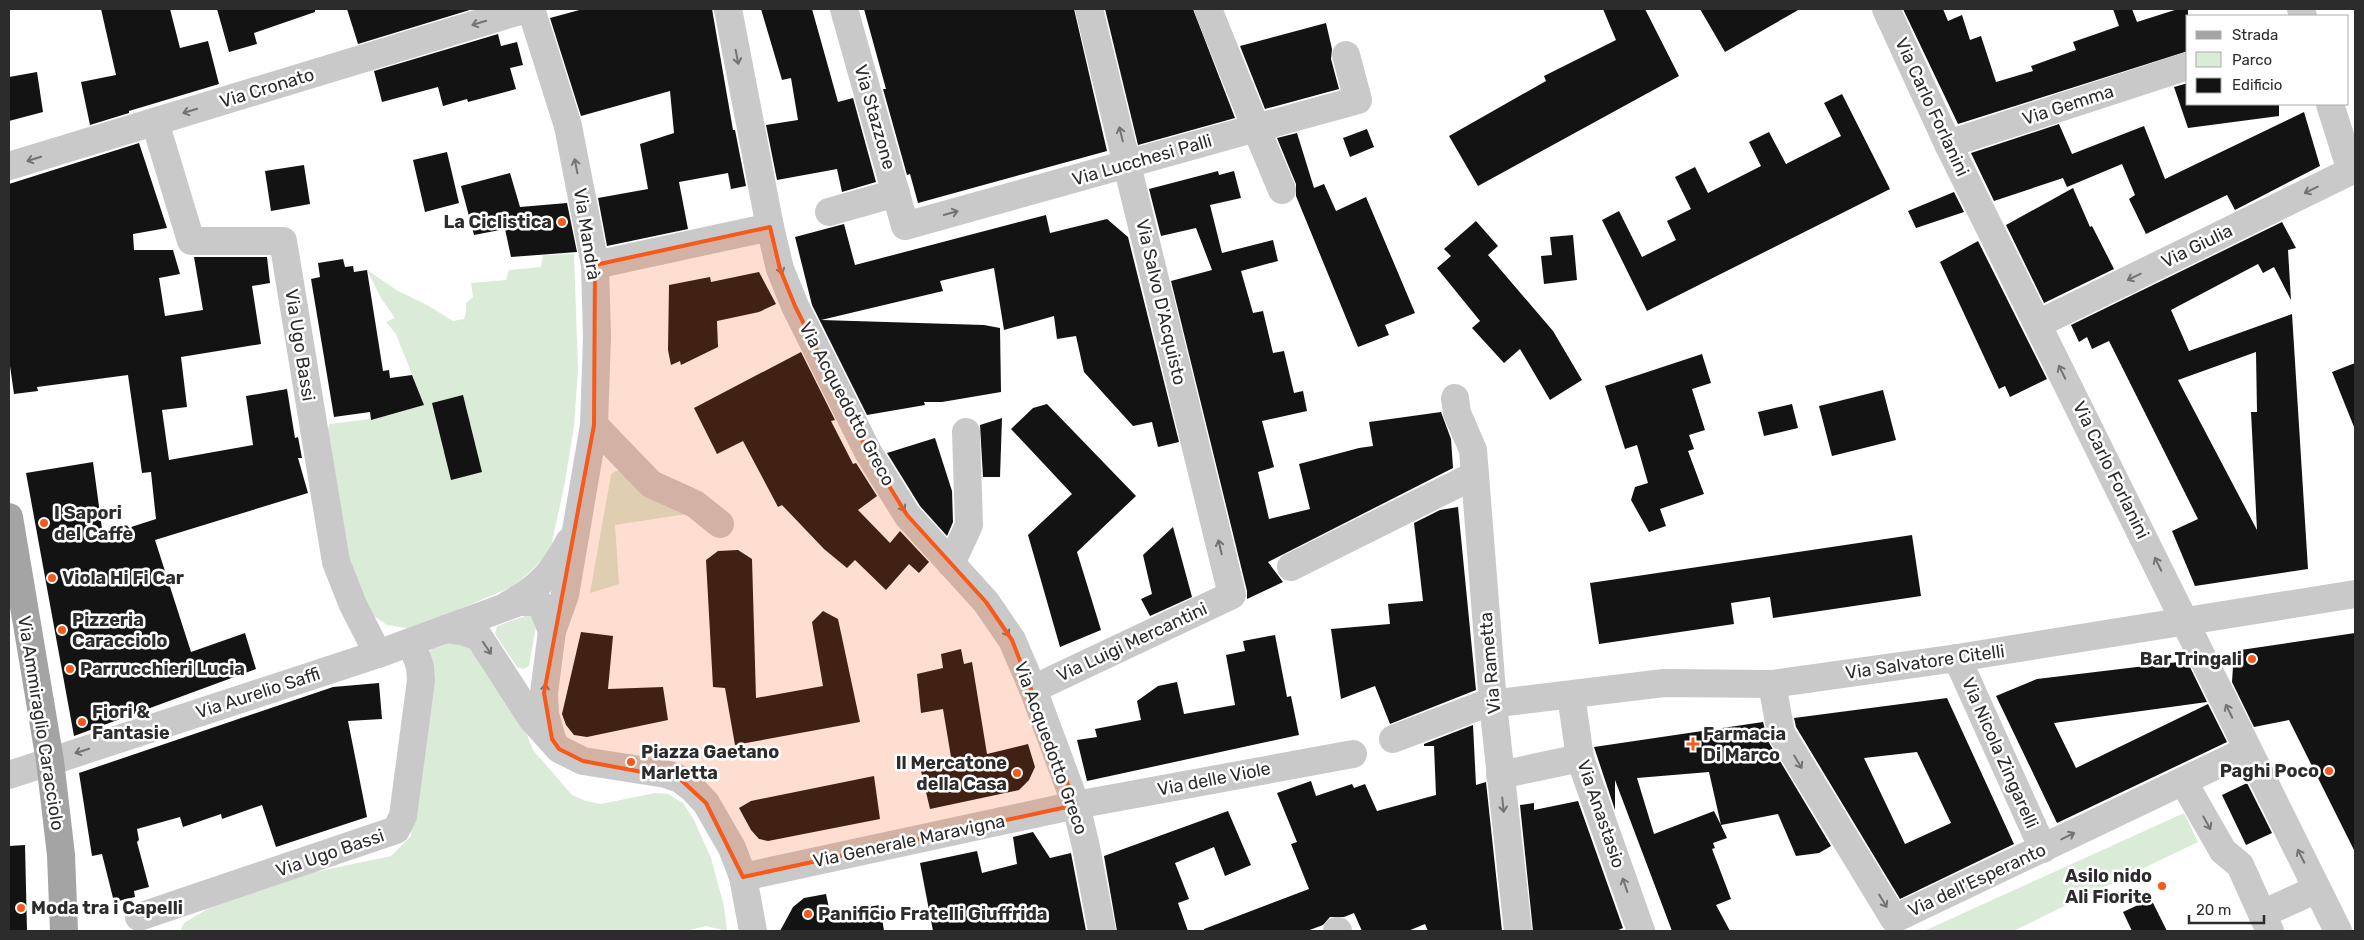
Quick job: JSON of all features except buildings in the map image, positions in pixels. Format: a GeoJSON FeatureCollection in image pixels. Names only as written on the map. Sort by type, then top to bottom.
{"type":"FeatureCollection","features":[{"type":"Feature","properties":{"kind":"main road","name":"Via Ammiraglio Caracciolo"},"geometry":{"type":"LineString","coordinates":[[9,517],[50,761],[60,855],[64,931]]}},
{"type":"Feature","properties":{"kind":"street","name":"Via Cronato"},"geometry":{"type":"LineString","coordinates":[[9,166],[526,9]]}},
{"type":"Feature","properties":{"kind":"street","name":"Via Mandrà"},"geometry":{"type":"LineString","coordinates":[[530,9],[568,126],[595,265],[597,337],[594,425],[578,526],[564,595],[552,631]]}},
{"type":"Feature","properties":{"kind":"street","name":"Via Acquedotto Greco"},"geometry":{"type":"LineString","coordinates":[[728,9],[770,227],[780,269],[795,306],[868,452],[907,515],[986,602],[1012,640],[1033,689],[1076,805],[1102,931]]}},
{"type":"Feature","properties":{"kind":"street","name":"Via Stazzone"},"geometry":{"type":"LineString","coordinates":[[844,9],[904,226]]}},
{"type":"Feature","properties":{"kind":"street","name":"Via Salvo D'Acquisto"},"geometry":{"type":"LineString","coordinates":[[1089,9],[1232,595]]}},
{"type":"Feature","properties":{"kind":"street"},"geometry":{"type":"LineString","coordinates":[[1208,9],[1282,190]]}},
{"type":"Feature","properties":{"kind":"street","name":"Via Carlo Forlanini"},"geometry":{"type":"LineString","coordinates":[[1886,9],[1948,144],[2338,931]]}},
{"type":"Feature","properties":{"kind":"street","name":"Via Lucchesi Palli"},"geometry":{"type":"LineString","coordinates":[[904,226],[1358,100],[1346,55]]}},
{"type":"Feature","properties":{"kind":"street","name":"Via Gemma"},"geometry":{"type":"LineString","coordinates":[[1948,144],[2186,67]]}},
{"type":"Feature","properties":{"kind":"street"},"geometry":{"type":"LineString","coordinates":[[2330,105],[2353,170]]}},
{"type":"Feature","properties":{"kind":"street","name":"Via Ugo Bassi"},"geometry":{"type":"LineString","coordinates":[[155,122],[191,241],[283,241],[336,562],[353,605],[378,654]]}},
{"type":"Feature","properties":{"kind":"street","name":"Via Giulia"},"geometry":{"type":"LineString","coordinates":[[2038,324],[2353,170]]}},
{"type":"Feature","properties":{"kind":"street"},"geometry":{"type":"LineString","coordinates":[[829,212],[896,193]]}},
{"type":"Feature","properties":{"kind":"street"},"geometry":{"type":"LineString","coordinates":[[595,265],[770,227]]}},
{"type":"Feature","properties":{"kind":"street","name":"Via Rametta"},"geometry":{"type":"LineString","coordinates":[[1455,398],[1457,413],[1473,450],[1493,704],[1518,931]]}},
{"type":"Feature","properties":{"kind":"street"},"geometry":{"type":"LineString","coordinates":[[594,425],[651,484],[695,504],[720,524]]}},
{"type":"Feature","properties":{"kind":"street"},"geometry":{"type":"LineString","coordinates":[[951,564],[969,525],[966,432]]}},
{"type":"Feature","properties":{"kind":"street"},"geometry":{"type":"LineString","coordinates":[[1291,567],[1475,475]]}},
{"type":"Feature","properties":{"kind":"street"},"geometry":{"type":"LineString","coordinates":[[505,607],[535,590],[548,575],[578,526]]}},
{"type":"Feature","properties":{"kind":"street","name":"Via Salvatore Citelli"},"geometry":{"type":"LineString","coordinates":[[1493,704],[1664,683],[1772,684],[1958,658],[2355,594]]}},
{"type":"Feature","properties":{"kind":"street","name":"Via Luigi Mercantini"},"geometry":{"type":"LineString","coordinates":[[1033,689],[1232,595]]}},
{"type":"Feature","properties":{"kind":"street"},"geometry":{"type":"LineString","coordinates":[[505,607],[519,602],[534,602],[542,606],[552,631],[544,693],[545,714],[552,739]]}},
{"type":"Feature","properties":{"kind":"street","name":"Via Aurelio Saffi"},"geometry":{"type":"LineString","coordinates":[[9,775],[412,643],[505,607]]}},
{"type":"Feature","properties":{"kind":"street"},"geometry":{"type":"LineString","coordinates":[[446,629],[462,631],[480,637],[532,719],[559,749],[571,756],[604,765],[666,774],[680,779],[692,788],[706,803],[732,848],[743,877],[753,931]]}},
{"type":"Feature","properties":{"kind":"street","name":"Via Ugo Bassi"},"geometry":{"type":"LineString","coordinates":[[139,917],[396,830],[403,816],[421,680],[420,667],[412,643]]}},
{"type":"Feature","properties":{"kind":"street","name":"Via Nicola Zingarelli"},"geometry":{"type":"LineString","coordinates":[[1958,658],[2043,848]]}},
{"type":"Feature","properties":{"kind":"street","name":"Via dell'Esperanto"},"geometry":{"type":"LineString","coordinates":[[1772,684],[1781,733],[1894,919],[2248,750]]}},
{"type":"Feature","properties":{"kind":"street","name":"Via Anastasio"},"geometry":{"type":"LineString","coordinates":[[1571,695],[1580,758],[1641,931]]}},
{"type":"Feature","properties":{"kind":"street"},"geometry":{"type":"LineString","coordinates":[[1392,739],[1482,705],[1493,704]]}},
{"type":"Feature","properties":{"kind":"street","name":"Via delle Viole"},"geometry":{"type":"LineString","coordinates":[[1076,805],[1353,754]]}},
{"type":"Feature","properties":{"kind":"street"},"geometry":{"type":"LineString","coordinates":[[1500,775],[1580,758]]}},
{"type":"Feature","properties":{"kind":"street"},"geometry":{"type":"LineString","coordinates":[[2183,781],[2223,851],[2240,865],[2266,923],[2317,889]]}},
{"type":"Feature","properties":{"kind":"street","name":"Via Generale Maravigna"},"geometry":{"type":"LineString","coordinates":[[743,877],[1076,805]]}},
{"type":"Feature","properties":{"kind":"highlighted area"},"geometry":{"type":"Polygon","coordinates":[[[770,227],[780,269],[795,306],[868,452],[907,515],[986,602],[1012,640],[1076,805],[743,877],[706,803],[680,779],[583,761],[559,749],[552,739],[544,693],[594,425],[595,265],[770,227]]]}},
{"type":"Feature","properties":{"kind":"green space"},"geometry":{"type":"Polygon","coordinates":[[[574,254],[578,370],[574,426],[564,487],[550,551],[512,587],[413,629],[387,625],[371,614],[345,567],[326,443],[329,424],[371,419],[424,405],[396,334],[386,322],[395,318],[381,298],[367,270],[398,291],[427,305],[453,321],[464,319],[466,303],[473,297],[471,283],[506,280],[509,270],[541,267],[543,255],[574,254]]]}},
{"type":"Feature","properties":{"kind":"green space"},"geometry":{"type":"Polygon","coordinates":[[[624,470],[693,513],[615,525],[619,584],[590,593],[611,475],[615,471],[624,470]]]}},
{"type":"Feature","properties":{"kind":"green space"},"geometry":{"type":"Polygon","coordinates":[[[531,614],[537,620],[529,666],[523,669],[517,667],[495,634],[497,626],[531,614]]]}},
{"type":"Feature","properties":{"kind":"green space"},"geometry":{"type":"Polygon","coordinates":[[[443,642],[471,646],[523,725],[533,750],[572,795],[586,801],[601,804],[655,793],[668,794],[683,803],[694,820],[711,858],[724,906],[727,931],[706,926],[685,931],[180,931],[184,923],[209,908],[301,875],[391,856],[411,836],[428,658],[433,648],[443,642]]]}},
{"type":"Feature","properties":{"kind":"green space"},"geometry":{"type":"Polygon","coordinates":[[[2184,813],[2198,842],[2013,931],[1924,931],[2184,813]]]}},
{"type":"Feature","properties":{"kind":"place","name":"La Ciclistica"},"geometry":{"type":"Point","coordinates":[562,222]}},
{"type":"Feature","properties":{"kind":"place","name":"I Sapori del Caffè"},"geometry":{"type":"Point","coordinates":[44,523]}},
{"type":"Feature","properties":{"kind":"place","name":"Viola Hi Fi Car"},"geometry":{"type":"Point","coordinates":[52,578]}},
{"type":"Feature","properties":{"kind":"place","name":"Pizzeria Caracciolo"},"geometry":{"type":"Point","coordinates":[62,630]}},
{"type":"Feature","properties":{"kind":"place","name":"Bar Tringali"},"geometry":{"type":"Point","coordinates":[2252,659]}},
{"type":"Feature","properties":{"kind":"place","name":"Parrucchieri Lucia"},"geometry":{"type":"Point","coordinates":[70,669]}},
{"type":"Feature","properties":{"kind":"place","name":"Fiori & Fantasie"},"geometry":{"type":"Point","coordinates":[82,722]}},
{"type":"Feature","properties":{"kind":"place","name":"Farmacia Di Marco"},"geometry":{"type":"Point","coordinates":[1693,744]}},
{"type":"Feature","properties":{"kind":"place","name":"Piazza Gaetano Marletta"},"geometry":{"type":"Point","coordinates":[631,762]}},
{"type":"Feature","properties":{"kind":"place","name":"Paghi Poco"},"geometry":{"type":"Point","coordinates":[2329,771]}},
{"type":"Feature","properties":{"kind":"place","name":"Il Mercatone della Casa"},"geometry":{"type":"Point","coordinates":[1017,773]}},
{"type":"Feature","properties":{"kind":"place","name":"Asilo nido Ali Fiorite"},"geometry":{"type":"Point","coordinates":[2162,886]}},
{"type":"Feature","properties":{"kind":"place","name":"Moda tra i Capelli"},"geometry":{"type":"Point","coordinates":[21,908]}},
{"type":"Feature","properties":{"kind":"place","name":"Panificio Fratelli Giuffrida"},"geometry":{"type":"Point","coordinates":[808,914]}}]}
